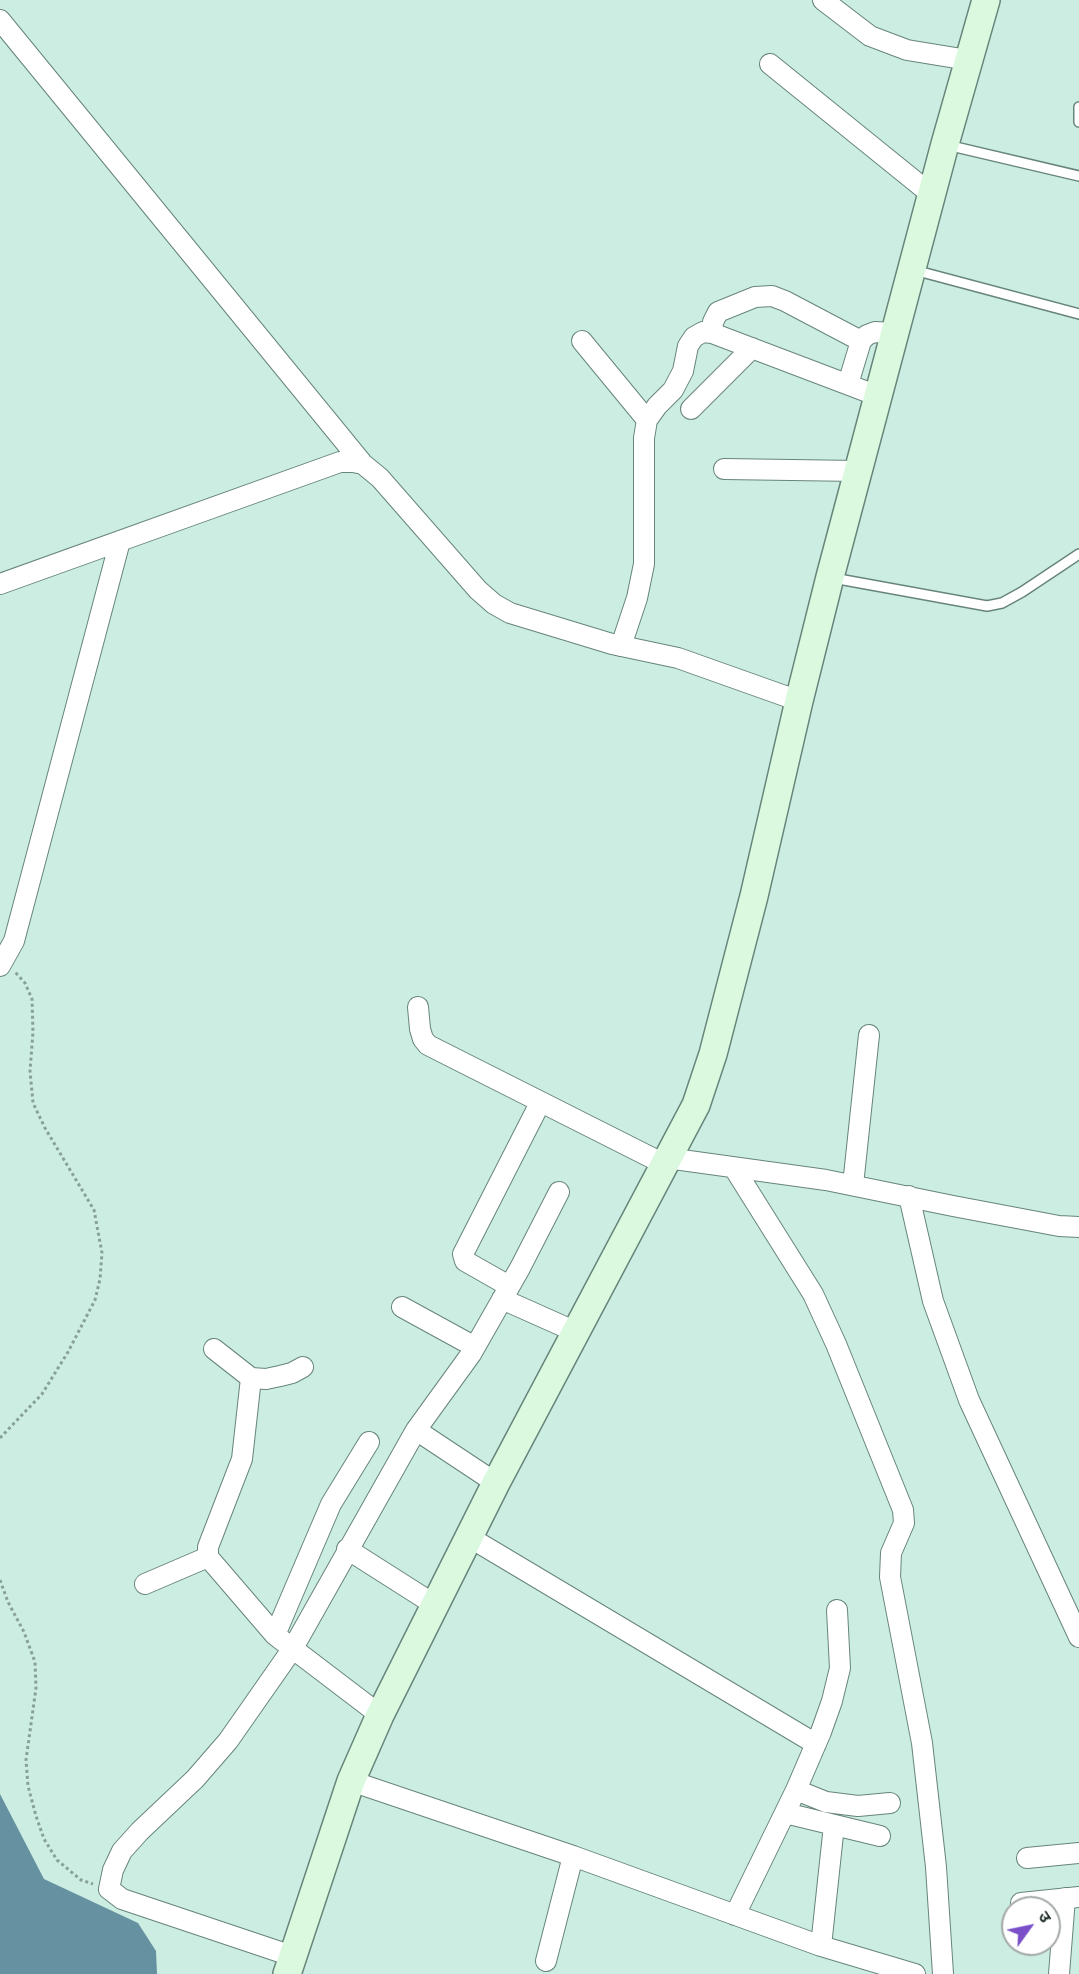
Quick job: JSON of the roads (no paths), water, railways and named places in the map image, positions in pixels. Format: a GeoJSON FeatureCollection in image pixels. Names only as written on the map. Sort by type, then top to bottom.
{"type":"FeatureCollection","features":[{"type":"Feature","properties":{"kind":"main road"},"geometry":{"type":"LineString","coordinates":[[290,1965],[351,1781],[380,1715],[496,1483],[696,1105],[713,1054],[754,896],[830,577],[945,144],[986,0]]}},
{"type":"Feature","properties":{"kind":"street"},"geometry":{"type":"LineString","coordinates":[[823,0],[870,36],[908,50],[968,60]]}},
{"type":"Feature","properties":{"kind":"street"},"geometry":{"type":"LineString","coordinates":[[0,20],[363,464],[380,478],[478,590],[494,604],[525,618],[621,646],[678,658],[799,701]]}},
{"type":"Feature","properties":{"kind":"street"},"geometry":{"type":"LineString","coordinates":[[770,64],[932,195]]}},
{"type":"Feature","properties":{"kind":"street"},"geometry":{"type":"LineString","coordinates":[[712,333],[713,322],[718,312],[755,297],[772,296],[861,341]]}},
{"type":"Feature","properties":{"kind":"street"},"geometry":{"type":"LineString","coordinates":[[621,646],[637,598],[644,564],[644,438],[647,420],[673,390],[683,371],[688,346],[694,337],[703,332],[712,333],[878,396]]}},
{"type":"Feature","properties":{"kind":"street"},"geometry":{"type":"LineString","coordinates":[[848,384],[861,341],[867,335],[875,332],[895,333]]}},
{"type":"Feature","properties":{"kind":"street"},"geometry":{"type":"LineString","coordinates":[[582,341],[647,420]]}},
{"type":"Feature","properties":{"kind":"street"},"geometry":{"type":"LineString","coordinates":[[691,409],[752,348]]}},
{"type":"Feature","properties":{"kind":"street"},"geometry":{"type":"LineString","coordinates":[[0,584],[340,462],[363,464]]}},
{"type":"Feature","properties":{"kind":"street"},"geometry":{"type":"LineString","coordinates":[[724,469],[858,471]]}},
{"type":"Feature","properties":{"kind":"street"},"geometry":{"type":"LineString","coordinates":[[1,965],[14,941],[120,541]]}},
{"type":"Feature","properties":{"kind":"street"},"geometry":{"type":"LineString","coordinates":[[418,1007],[420,1029],[428,1045],[540,1103],[665,1161],[853,1185],[1059,1226],[1079,1227]]}},
{"type":"Feature","properties":{"kind":"street"},"geometry":{"type":"LineString","coordinates":[[853,1185],[869,1035]]}},
{"type":"Feature","properties":{"kind":"street"},"geometry":{"type":"LineString","coordinates":[[540,1103],[463,1254],[465,1261],[506,1293],[576,1332]]}},
{"type":"Feature","properties":{"kind":"street"},"geometry":{"type":"LineString","coordinates":[[734,1168],[813,1294],[836,1344],[903,1510],[904,1523],[891,1552],[890,1577],[922,1743],[936,1867],[943,1974]]}},
{"type":"Feature","properties":{"kind":"street"},"geometry":{"type":"LineString","coordinates":[[290,1965],[122,1899],[109,1889],[113,1870],[122,1851],[195,1779],[228,1741],[293,1648],[416,1430],[475,1347],[559,1192]]}},
{"type":"Feature","properties":{"kind":"street"},"geometry":{"type":"LineString","coordinates":[[909,1196],[933,1300],[969,1400],[1079,1637]]}},
{"type":"Feature","properties":{"kind":"street"},"geometry":{"type":"LineString","coordinates":[[402,1307],[475,1347]]}},
{"type":"Feature","properties":{"kind":"street"},"geometry":{"type":"LineString","coordinates":[[214,1349],[251,1378],[280,1376],[303,1367]]}},
{"type":"Feature","properties":{"kind":"street"},"geometry":{"type":"LineString","coordinates":[[251,1378],[242,1459],[208,1547],[208,1557],[275,1635],[380,1715]]}},
{"type":"Feature","properties":{"kind":"street"},"geometry":{"type":"LineString","coordinates":[[416,1430],[496,1483]]}},
{"type":"Feature","properties":{"kind":"street"},"geometry":{"type":"LineString","coordinates":[[275,1635],[331,1504],[369,1442]]}},
{"type":"Feature","properties":{"kind":"street"},"geometry":{"type":"LineString","coordinates":[[469,1537],[816,1744]]}},
{"type":"Feature","properties":{"kind":"street"},"geometry":{"type":"LineString","coordinates":[[347,1550],[435,1605]]}},
{"type":"Feature","properties":{"kind":"street"},"geometry":{"type":"LineString","coordinates":[[146,1584],[208,1557]]}},
{"type":"Feature","properties":{"kind":"street"},"geometry":{"type":"LineString","coordinates":[[735,1915],[796,1790],[832,1701],[840,1668],[837,1610]]}},
{"type":"Feature","properties":{"kind":"street"},"geometry":{"type":"LineString","coordinates":[[351,1781],[573,1856],[821,1946],[915,1974]]}},
{"type":"Feature","properties":{"kind":"street"},"geometry":{"type":"LineString","coordinates":[[796,1790],[826,1802],[858,1806],[890,1803]]}},
{"type":"Feature","properties":{"kind":"street"},"geometry":{"type":"LineString","coordinates":[[785,1813],[880,1836]]}},
{"type":"Feature","properties":{"kind":"street"},"geometry":{"type":"LineString","coordinates":[[821,1946],[834,1825]]}},
{"type":"Feature","properties":{"kind":"street"},"geometry":{"type":"LineString","coordinates":[[1027,1858],[1079,1853]]}},
{"type":"Feature","properties":{"kind":"street"},"geometry":{"type":"LineString","coordinates":[[546,1961],[573,1856]]}},
{"type":"Feature","properties":{"kind":"street"},"geometry":{"type":"LineString","coordinates":[[1059,1974],[1072,1898]]}},
{"type":"Feature","properties":{"kind":"lane"},"geometry":{"type":"LineString","coordinates":[[1079,107],[1079,122]]}},
{"type":"Feature","properties":{"kind":"lane"},"geometry":{"type":"LineString","coordinates":[[945,144],[1079,176]]}},
{"type":"Feature","properties":{"kind":"lane"},"geometry":{"type":"LineString","coordinates":[[912,270],[1079,314]]}},
{"type":"Feature","properties":{"kind":"lane"},"geometry":{"type":"LineString","coordinates":[[830,577],[987,606],[1002,603],[1022,592],[1079,554]]}},
{"type":"Feature","properties":{"kind":"water"},"geometry":{"type":"Polygon","coordinates":[[[0,1794],[44,1879],[138,1923],[156,1951],[157,1974],[0,1974],[0,1794]]]}}]}
